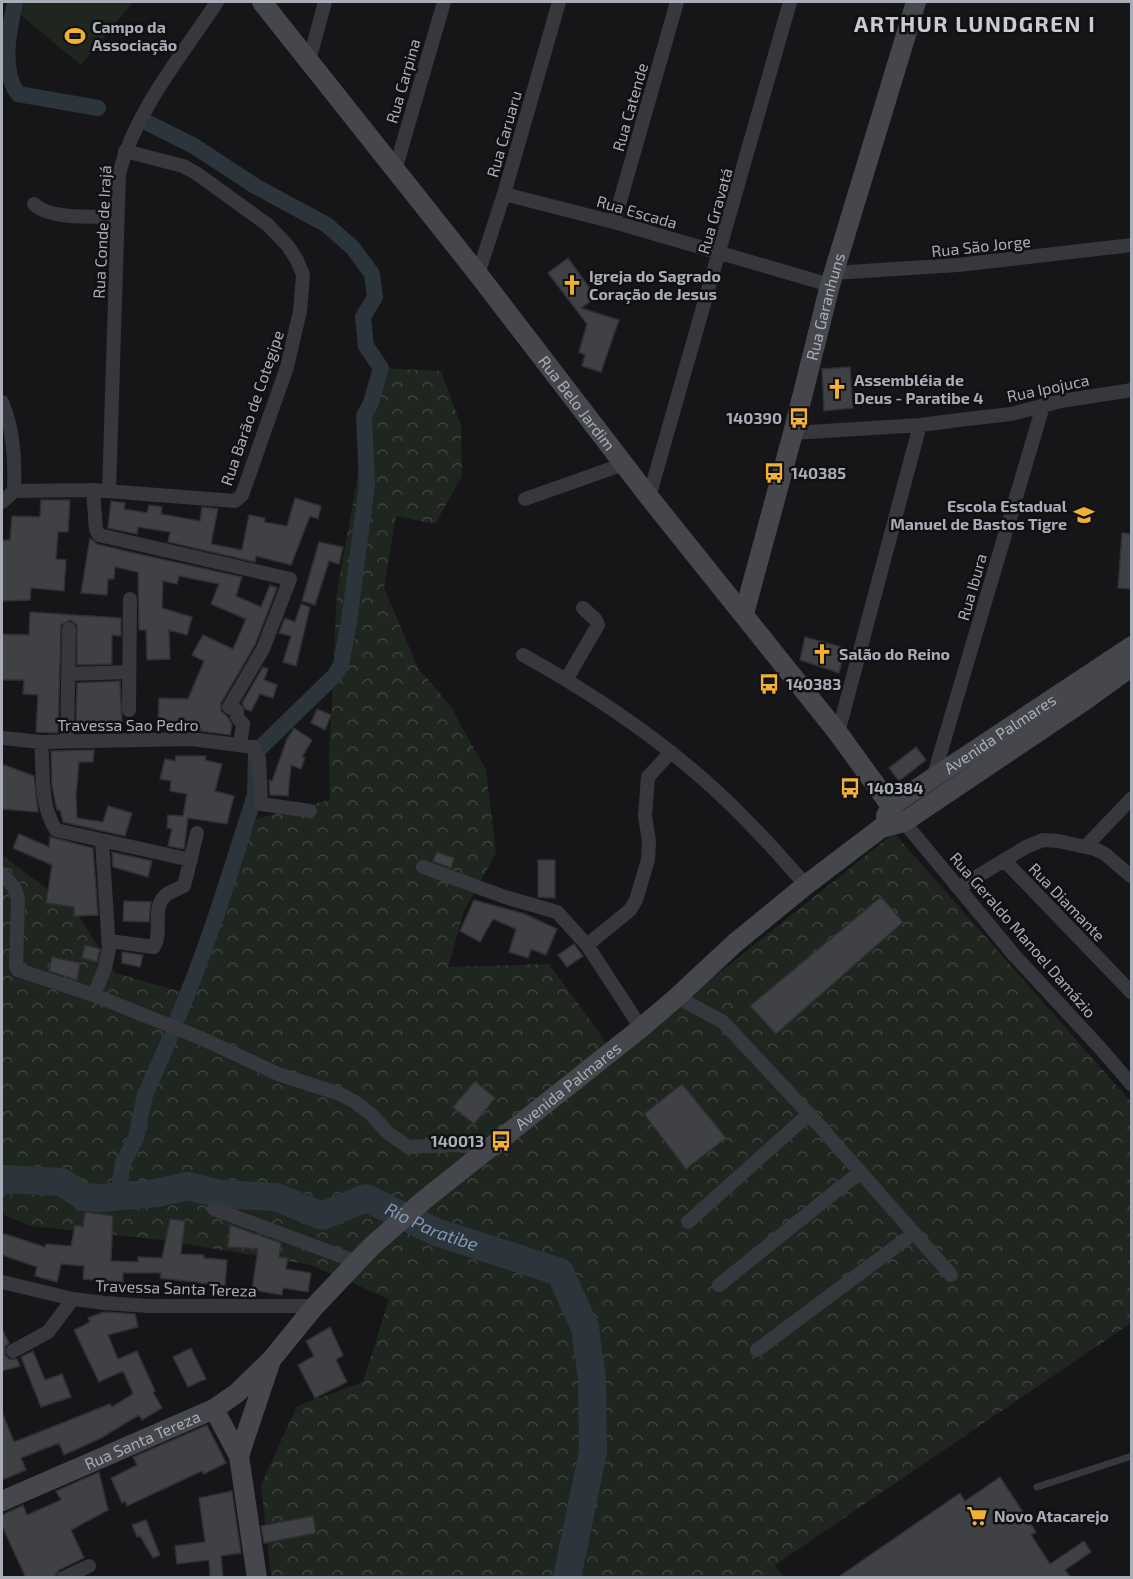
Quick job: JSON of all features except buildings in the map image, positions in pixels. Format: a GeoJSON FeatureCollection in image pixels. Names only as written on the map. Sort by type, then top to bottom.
{"type":"FeatureCollection","features":[{"type":"Feature","properties":{"kind":"main road","name":"Rua Belo Jardim"},"geometry":{"type":"LineString","coordinates":[[262,2],[478,274],[649,497],[838,733],[891,806]]}},
{"type":"Feature","properties":{"kind":"main road","name":"Rua Garanhuns"},"geometry":{"type":"LineString","coordinates":[[744,614],[793,433],[831,279],[916,2]]}},
{"type":"Feature","properties":{"kind":"main road","name":"Avenida Palmares"},"geometry":{"type":"LineString","coordinates":[[881,828],[891,806],[1131,646]]}},
{"type":"Feature","properties":{"kind":"main road","name":"Avenida Palmares"},"geometry":{"type":"LineString","coordinates":[[271,1360],[315,1306],[385,1234],[641,1028],[735,943],[806,885],[881,828],[904,822],[1084,701],[1131,666]]}},
{"type":"Feature","properties":{"kind":"main road","name":"Rua Santa Tereza"},"geometry":{"type":"LineString","coordinates":[[2,1501],[214,1409],[237,1393],[271,1360]]}},
{"type":"Feature","properties":{"kind":"main road"},"geometry":{"type":"LineString","coordinates":[[239,1456],[271,1360]]}},
{"type":"Feature","properties":{"kind":"main road"},"geometry":{"type":"LineString","coordinates":[[214,1409],[239,1456],[257,1578]]}},
{"type":"Feature","properties":{"kind":"street","name":"Rua Conde de Irajá"},"geometry":{"type":"LineString","coordinates":[[109,491],[119,174],[125,151],[149,102],[217,2]]}},
{"type":"Feature","properties":{"kind":"street"},"geometry":{"type":"LineString","coordinates":[[309,61],[325,2]]}},
{"type":"Feature","properties":{"kind":"street","name":"Rua Carpina"},"geometry":{"type":"LineString","coordinates":[[395,170],[444,2]]}},
{"type":"Feature","properties":{"kind":"street","name":"Rua Caruaru"},"geometry":{"type":"LineString","coordinates":[[478,274],[504,194],[559,2]]}},
{"type":"Feature","properties":{"kind":"street","name":"Rua Catende"},"geometry":{"type":"LineString","coordinates":[[614,222],[677,2]]}},
{"type":"Feature","properties":{"kind":"street","name":"Rua Gravatá"},"geometry":{"type":"LineString","coordinates":[[649,497],[790,2]]}},
{"type":"Feature","properties":{"kind":"street","name":"Rua Barão de Cotegipe"},"geometry":{"type":"LineString","coordinates":[[15,491],[93,490],[235,501],[242,495],[287,367],[303,294],[303,275],[288,246],[268,225],[196,173],[183,166],[125,151]]}},
{"type":"Feature","properties":{"kind":"street","name":"Rua Escada"},"geometry":{"type":"LineString","coordinates":[[504,194],[614,222],[720,253],[831,279]]}},
{"type":"Feature","properties":{"kind":"street"},"geometry":{"type":"LineString","coordinates":[[34,204],[39,209],[51,213],[117,217]]}},
{"type":"Feature","properties":{"kind":"street","name":"Rua São Jorge"},"geometry":{"type":"LineString","coordinates":[[831,279],[1131,245]]}},
{"type":"Feature","properties":{"kind":"street","name":"Rua Ipojuca"},"geometry":{"type":"LineString","coordinates":[[793,433],[920,425],[1011,414],[1070,399],[1131,390]]}},
{"type":"Feature","properties":{"kind":"street"},"geometry":{"type":"LineString","coordinates":[[2,402],[10,425],[8,465],[15,491],[2,502]]}},
{"type":"Feature","properties":{"kind":"street","name":"Rua Ibura"},"geometry":{"type":"LineString","coordinates":[[933,778],[1043,406]]}},
{"type":"Feature","properties":{"kind":"street"},"geometry":{"type":"LineString","coordinates":[[838,733],[920,425]]}},
{"type":"Feature","properties":{"kind":"street"},"geometry":{"type":"LineString","coordinates":[[525,499],[624,464]]}},
{"type":"Feature","properties":{"kind":"street"},"geometry":{"type":"LineString","coordinates":[[93,490],[96,530],[99,535],[290,579],[263,649],[229,707],[237,711],[237,717],[243,724],[251,750],[261,804],[310,811]]}},
{"type":"Feature","properties":{"kind":"street"},"geometry":{"type":"LineString","coordinates":[[129,710],[130,599]]}},
{"type":"Feature","properties":{"kind":"street"},"geometry":{"type":"LineString","coordinates":[[566,680],[598,625],[596,620],[583,608]]}},
{"type":"Feature","properties":{"kind":"street"},"geometry":{"type":"LineString","coordinates":[[67,741],[69,629]]}},
{"type":"Feature","properties":{"kind":"street"},"geometry":{"type":"LineString","coordinates":[[523,655],[622,716],[671,752],[747,820],[806,885]]}},
{"type":"Feature","properties":{"kind":"street"},"geometry":{"type":"LineString","coordinates":[[68,674],[129,672]]}},
{"type":"Feature","properties":{"kind":"street","name":"Travessa Sao Pedro"},"geometry":{"type":"LineString","coordinates":[[2,738],[41,742],[190,739],[251,750]]}},
{"type":"Feature","properties":{"kind":"street"},"geometry":{"type":"LineString","coordinates":[[41,742],[45,798],[51,823],[56,830],[191,860]]}},
{"type":"Feature","properties":{"kind":"street"},"geometry":{"type":"LineString","coordinates":[[587,945],[630,910],[636,900],[648,860],[649,842],[645,816],[648,777],[671,752]]}},
{"type":"Feature","properties":{"kind":"street"},"geometry":{"type":"LineString","coordinates":[[1087,845],[1131,798]]}},
{"type":"Feature","properties":{"kind":"street","name":"Rua Geraldo Manoel Damázio"},"geometry":{"type":"LineString","coordinates":[[891,806],[1014,955],[1131,1084]]}},
{"type":"Feature","properties":{"kind":"street"},"geometry":{"type":"LineString","coordinates":[[109,941],[154,947],[158,937],[160,905],[165,896],[184,886],[197,833]]}},
{"type":"Feature","properties":{"kind":"street"},"geometry":{"type":"LineString","coordinates":[[958,888],[1032,843],[1043,840],[1087,845],[1105,854],[1131,877]]}},
{"type":"Feature","properties":{"kind":"street"},"geometry":{"type":"LineString","coordinates":[[94,995],[105,968],[109,941],[102,841]]}},
{"type":"Feature","properties":{"kind":"street","name":"Rua Diamante"},"geometry":{"type":"LineString","coordinates":[[1004,860],[1131,993]]}},
{"type":"Feature","properties":{"kind":"street"},"geometry":{"type":"LineString","coordinates":[[423,867],[505,897],[557,912],[587,945],[641,1028]]}},
{"type":"Feature","properties":{"kind":"street"},"geometry":{"type":"LineString","coordinates":[[2,874],[14,887],[18,898],[16,966],[18,970],[94,995],[203,1039],[278,1074],[340,1094],[372,1115],[387,1132],[408,1147],[458,1144],[488,1150]]}},
{"type":"Feature","properties":{"kind":"street"},"geometry":{"type":"LineString","coordinates":[[677,997],[723,1023],[809,1114],[951,1275]]}},
{"type":"Feature","properties":{"kind":"street"},"geometry":{"type":"LineString","coordinates":[[688,1222],[809,1114]]}},
{"type":"Feature","properties":{"kind":"street"},"geometry":{"type":"LineString","coordinates":[[719,1285],[860,1172]]}},
{"type":"Feature","properties":{"kind":"street"},"geometry":{"type":"LineString","coordinates":[[213,1209],[357,1262]]}},
{"type":"Feature","properties":{"kind":"street"},"geometry":{"type":"LineString","coordinates":[[757,1350],[914,1233]]}},
{"type":"Feature","properties":{"kind":"street","name":"Travessa Santa Tereza"},"geometry":{"type":"LineString","coordinates":[[2,1282],[74,1299],[148,1306],[315,1306]]}},
{"type":"Feature","properties":{"kind":"street"},"geometry":{"type":"LineString","coordinates":[[14,1351],[48,1332],[74,1299]]}},
{"type":"Feature","properties":{"kind":"street"},"geometry":{"type":"LineString","coordinates":[[63,1578],[89,1566]]}},
{"type":"Feature","properties":{"kind":"lane"},"geometry":{"type":"LineString","coordinates":[[1037,1487],[1131,1456]]}},
{"type":"Feature","properties":{"kind":"green space","name":"Campo da Associação"},"geometry":{"type":"Polygon","coordinates":[[[17,2],[133,2],[81,65],[12,8],[17,2]]]}},
{"type":"Feature","properties":{"kind":"green space"},"geometry":{"type":"Polygon","coordinates":[[[381,368],[441,371],[461,426],[462,476],[435,524],[396,516],[384,588],[418,668],[449,704],[486,770],[496,853],[464,911],[448,967],[549,964],[601,1035],[614,1057],[894,833],[1131,1102],[1131,1323],[775,1565],[783,1577],[271,1577],[261,1485],[297,1406],[363,1382],[389,1299],[311,1265],[162,1240],[31,1226],[2,1214],[2,855],[75,910],[115,973],[193,995],[256,819],[330,800],[329,759],[337,592],[365,436],[381,368]]]}},
{"type":"Feature","properties":{"kind":"waterway"},"geometry":{"type":"LineString","coordinates":[[15,2],[9,37],[8,62],[12,84],[18,94],[98,108]]}},
{"type":"Feature","properties":{"kind":"waterway"},"geometry":{"type":"LineString","coordinates":[[144,121],[194,146],[255,186],[327,225],[353,248],[372,274],[375,297],[363,317],[366,346],[381,368],[371,403],[364,416],[367,485],[341,665],[334,676],[256,752],[253,801],[209,937],[178,1017]]}},
{"type":"Feature","properties":{"kind":"waterway"},"geometry":{"type":"LineString","coordinates":[[118,1195],[123,1163],[136,1138],[145,1095],[170,1038]]}},
{"type":"Feature","properties":{"kind":"waterway","name":"Rio Paratibe"},"geometry":{"type":"LineString","coordinates":[[2,1179],[62,1182],[84,1197],[101,1198],[157,1193],[187,1186],[221,1194],[276,1197],[322,1216],[366,1198],[436,1232],[560,1272],[585,1328],[592,1379],[593,1451],[567,1578]]}},
{"type":"Feature","properties":{"kind":"place","name":"Campo da Associação"},"geometry":{"type":"Point","coordinates":[75,36]}},
{"type":"Feature","properties":{"kind":"place","name":"Igreja do Sagrado Coração de Jesus"},"geometry":{"type":"Point","coordinates":[572,285]}},
{"type":"Feature","properties":{"kind":"place","name":"Assembléia de Deus - Paratibe 4"},"geometry":{"type":"Point","coordinates":[837,389]}},
{"type":"Feature","properties":{"kind":"place","name":"140390"},"geometry":{"type":"Point","coordinates":[799,418]}},
{"type":"Feature","properties":{"kind":"place","name":"140385"},"geometry":{"type":"Point","coordinates":[774,473]}},
{"type":"Feature","properties":{"kind":"place","name":"Escola Estadual Manuel de Bastos Tigre"},"geometry":{"type":"Point","coordinates":[1084,515]}},
{"type":"Feature","properties":{"kind":"place","name":"Salão do Reino"},"geometry":{"type":"Point","coordinates":[822,654]}},
{"type":"Feature","properties":{"kind":"place","name":"140383"},"geometry":{"type":"Point","coordinates":[769,684]}},
{"type":"Feature","properties":{"kind":"place","name":"140384"},"geometry":{"type":"Point","coordinates":[850,788]}},
{"type":"Feature","properties":{"kind":"place","name":"140013"},"geometry":{"type":"Point","coordinates":[501,1141]}},
{"type":"Feature","properties":{"kind":"place","name":"Novo Atacarejo"},"geometry":{"type":"Point","coordinates":[977,1516]}},
{"type":"Feature","properties":{"kind":"district","name":"ARTHUR LUNDGREN I"},"geometry":{"type":"Point","coordinates":[975,24]}}]}
